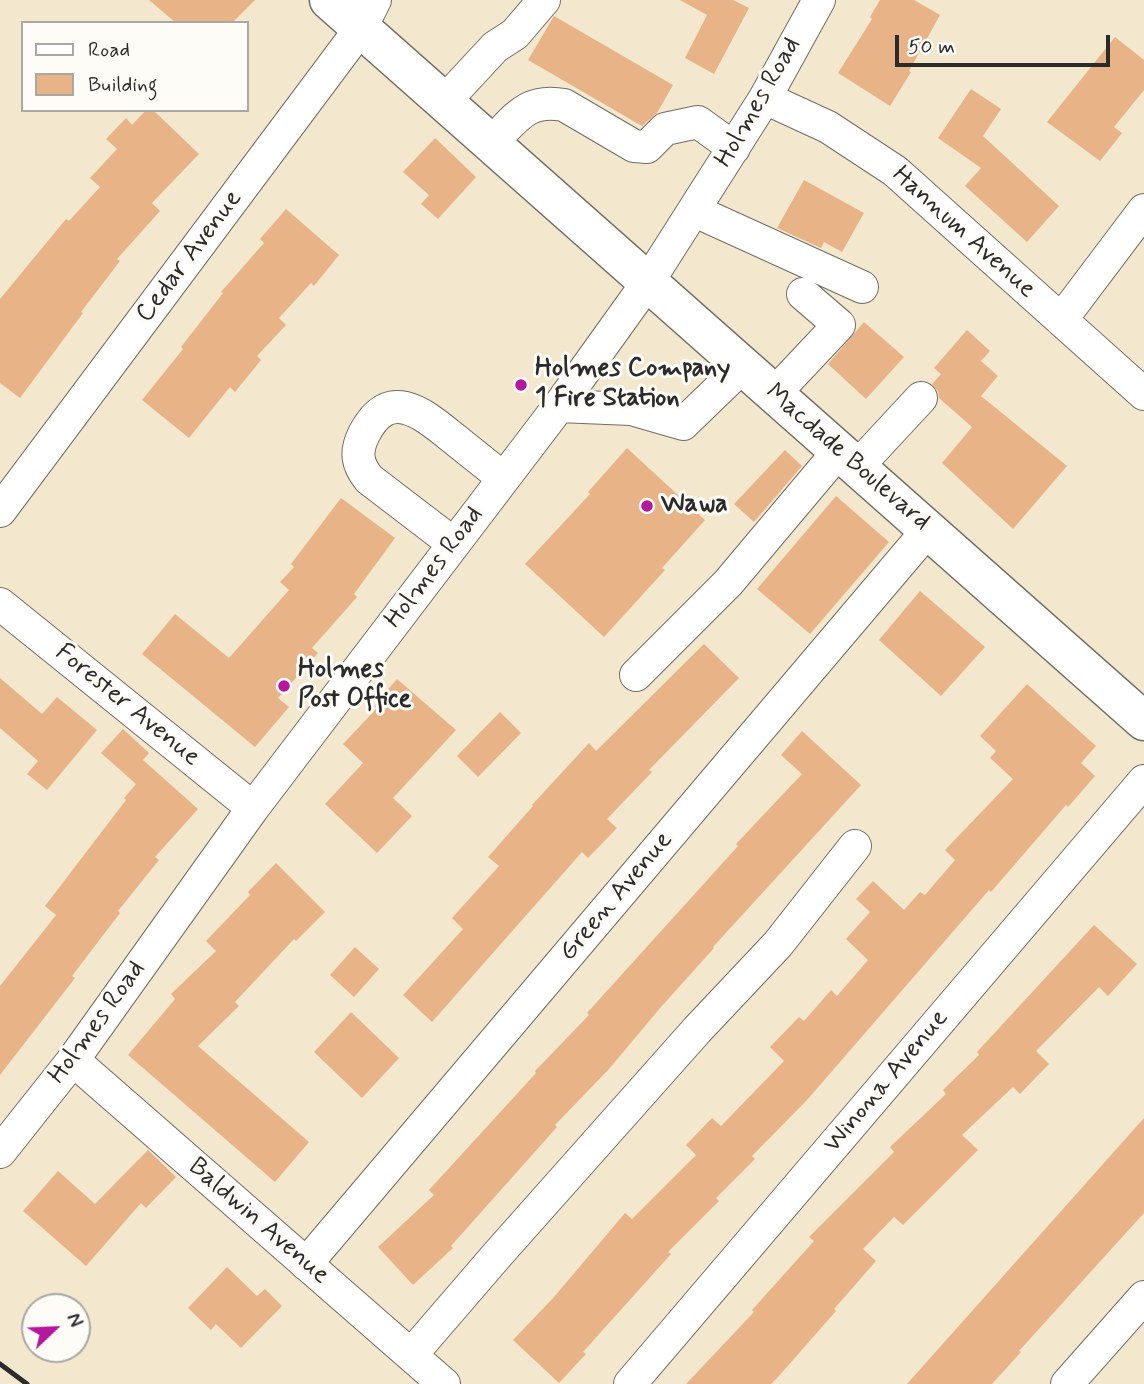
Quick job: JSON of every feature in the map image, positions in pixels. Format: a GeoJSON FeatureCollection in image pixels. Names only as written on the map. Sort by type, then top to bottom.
{"type":"FeatureCollection","features":[{"type":"Feature","properties":{"kind":"main road","name":"Macdade Boulevard"},"geometry":{"type":"LineString","coordinates":[[329,0],[368,14],[444,102],[1144,721]]}},
{"type":"Feature","properties":{"kind":"street"},"geometry":{"type":"LineString","coordinates":[[444,102],[495,47],[515,34],[544,0]]}},
{"type":"Feature","properties":{"kind":"street","name":"Holmes Road"},"geometry":{"type":"LineString","coordinates":[[0,1152],[73,1060],[253,808],[559,406],[648,282],[765,98],[818,0]]}},
{"type":"Feature","properties":{"kind":"street","name":"Cedar Avenue"},"geometry":{"type":"LineString","coordinates":[[0,511],[368,14]]}},
{"type":"Feature","properties":{"kind":"street","name":"Hannum Avenue"},"geometry":{"type":"LineString","coordinates":[[765,98],[828,127],[895,170],[1144,394]]}},
{"type":"Feature","properties":{"kind":"street"},"geometry":{"type":"LineString","coordinates":[[491,143],[531,105],[551,103],[564,105],[634,146],[647,147],[665,129],[698,122],[734,148]]}},
{"type":"Feature","properties":{"kind":"street"},"geometry":{"type":"LineString","coordinates":[[1061,320],[1144,210]]}},
{"type":"Feature","properties":{"kind":"street"},"geometry":{"type":"LineString","coordinates":[[695,211],[862,287]]}},
{"type":"Feature","properties":{"kind":"street"},"geometry":{"type":"LineString","coordinates":[[774,394],[839,325],[803,294]]}},
{"type":"Feature","properties":{"kind":"street"},"geometry":{"type":"LineString","coordinates":[[559,406],[631,409],[683,424],[743,366]]}},
{"type":"Feature","properties":{"kind":"street"},"geometry":{"type":"LineString","coordinates":[[636,675],[848,459],[921,398]]}},
{"type":"Feature","properties":{"kind":"street"},"geometry":{"type":"LineString","coordinates":[[454,544],[369,479],[359,466],[358,449],[373,420],[383,410],[396,407],[409,408],[425,415],[503,478]]}},
{"type":"Feature","properties":{"kind":"street","name":"Green Avenue"},"geometry":{"type":"LineString","coordinates":[[306,1264],[928,530]]}},
{"type":"Feature","properties":{"kind":"street","name":"Forester Avenue"},"geometry":{"type":"LineString","coordinates":[[0,604],[253,808]]}},
{"type":"Feature","properties":{"kind":"street","name":"Winona Avenue"},"geometry":{"type":"LineString","coordinates":[[630,1384],[1144,781]]}},
{"type":"Feature","properties":{"kind":"street"},"geometry":{"type":"LineString","coordinates":[[411,1355],[697,1030],[778,944],[855,846]]}},
{"type":"Feature","properties":{"kind":"street","name":"Baldwin Avenue"},"geometry":{"type":"LineString","coordinates":[[73,1060],[444,1384]]}},
{"type":"Feature","properties":{"kind":"street"},"geometry":{"type":"LineString","coordinates":[[1067,1384],[1144,1297]]}},
{"type":"Feature","properties":{"kind":"building"},"geometry":{"type":"Polygon","coordinates":[[[149,0],[255,0],[234,21],[174,21],[149,0]]]}},
{"type":"Feature","properties":{"kind":"building"},"geometry":{"type":"Polygon","coordinates":[[[680,0],[733,0],[749,8],[714,74],[685,58],[707,15],[680,0]]]}},
{"type":"Feature","properties":{"kind":"building"},"geometry":{"type":"Polygon","coordinates":[[[880,0],[914,0],[940,15],[890,106],[838,73],[872,19],[870,17],[880,0]]]}},
{"type":"Feature","properties":{"kind":"building"},"geometry":{"type":"Polygon","coordinates":[[[554,16],[673,85],[657,113],[642,126],[528,60],[554,16]]]}},
{"type":"Feature","properties":{"kind":"building"},"geometry":{"type":"Polygon","coordinates":[[[1115,37],[1144,60],[1144,90],[1114,127],[1122,133],[1100,161],[1047,122],[1115,37]]]}},
{"type":"Feature","properties":{"kind":"building"},"geometry":{"type":"Polygon","coordinates":[[[971,89],[1001,109],[983,136],[1059,206],[1027,242],[965,186],[981,168],[938,138],[971,89]]]}},
{"type":"Feature","properties":{"kind":"building"},"geometry":{"type":"Polygon","coordinates":[[[144,112],[155,112],[199,154],[152,203],[160,211],[117,259],[120,261],[20,398],[0,383],[0,299],[66,219],[69,221],[100,187],[90,178],[117,149],[106,139],[126,118],[132,125],[144,112]]]}},
{"type":"Feature","properties":{"kind":"building"},"geometry":{"type":"Polygon","coordinates":[[[435,138],[476,177],[438,219],[421,204],[429,195],[403,172],[435,138]]]}},
{"type":"Feature","properties":{"kind":"building"},"geometry":{"type":"Polygon","coordinates":[[[804,180],[864,213],[842,252],[824,242],[821,248],[777,228],[804,180]]]}},
{"type":"Feature","properties":{"kind":"building"},"geometry":{"type":"Polygon","coordinates":[[[286,209],[339,255],[314,286],[311,283],[279,318],[286,325],[257,356],[261,360],[235,392],[230,387],[189,438],[142,400],[183,349],[181,347],[223,293],[221,292],[264,243],[260,239],[286,209]]]}},
{"type":"Feature","properties":{"kind":"building"},"geometry":{"type":"Polygon","coordinates":[[[864,322],[904,357],[866,399],[828,364],[864,322]]]}},
{"type":"Feature","properties":{"kind":"building"},"geometry":{"type":"Polygon","coordinates":[[[967,330],[990,351],[981,361],[998,376],[981,396],[1067,466],[1013,529],[942,463],[972,427],[939,398],[932,384],[941,374],[934,368],[967,330]]]}},
{"type":"Feature","properties":{"kind":"building"},"geometry":{"type":"Polygon","coordinates":[[[627,448],[705,520],[662,568],[665,570],[604,637],[525,564],[590,494],[588,492],[627,448]]]}},
{"type":"Feature","properties":{"kind":"building"},"geometry":{"type":"Polygon","coordinates":[[[785,450],[802,466],[754,522],[734,504],[785,450]]]}},
{"type":"Feature","properties":{"kind":"building"},"geometry":{"type":"Polygon","coordinates":[[[836,496],[889,542],[810,634],[757,589],[836,496]]]}},
{"type":"Feature","properties":{"kind":"building"},"geometry":{"type":"Polygon","coordinates":[[[341,498],[395,538],[354,594],[357,597],[312,648],[318,653],[278,698],[289,707],[255,747],[142,654],[175,614],[229,658],[289,590],[280,582],[294,567],[291,564],[341,498]]]}},
{"type":"Feature","properties":{"kind":"building"},"geometry":{"type":"Polygon","coordinates":[[[920,591],[985,647],[941,696],[879,640],[920,591]]]}},
{"type":"Feature","properties":{"kind":"building"},"geometry":{"type":"Polygon","coordinates":[[[704,644],[739,678],[649,770],[652,772],[607,819],[617,828],[588,858],[582,852],[432,1022],[403,995],[463,929],[452,918],[499,866],[488,857],[589,743],[596,751],[704,644]]]}},
{"type":"Feature","properties":{"kind":"building"},"geometry":{"type":"Polygon","coordinates":[[[0,678],[42,714],[57,697],[97,730],[47,790],[27,774],[38,761],[0,728],[0,678]]]}},
{"type":"Feature","properties":{"kind":"building"},"geometry":{"type":"Polygon","coordinates":[[[397,679],[456,730],[393,798],[412,816],[377,853],[325,804],[363,763],[343,744],[377,708],[374,706],[397,679]]]}},
{"type":"Feature","properties":{"kind":"building"},"geometry":{"type":"Polygon","coordinates":[[[1027,684],[1096,746],[1081,763],[1095,776],[1068,807],[1066,805],[991,892],[989,890],[807,1100],[752,1156],[755,1159],[716,1198],[719,1201],[668,1252],[671,1254],[583,1352],[586,1354],[559,1383],[513,1340],[554,1297],[625,1213],[632,1219],[696,1155],[686,1145],[712,1118],[721,1126],[784,1061],[770,1047],[799,1017],[804,1021],[831,990],[837,996],[868,960],[846,939],[870,912],[856,899],[873,881],[904,910],[920,892],[925,895],[955,860],[945,850],[1013,779],[990,758],[996,751],[980,736],[1027,684]]]}},
{"type":"Feature","properties":{"kind":"building"},"geometry":{"type":"Polygon","coordinates":[[[500,712],[521,733],[478,777],[457,756],[500,712]]]}},
{"type":"Feature","properties":{"kind":"building"},"geometry":{"type":"Polygon","coordinates":[[[123,729],[149,753],[143,760],[198,809],[155,857],[159,860],[118,911],[120,913],[72,976],[75,978],[0,1075],[0,986],[56,915],[45,906],[136,784],[101,753],[123,729]]]}},
{"type":"Feature","properties":{"kind":"building"},"geometry":{"type":"Polygon","coordinates":[[[802,731],[861,785],[713,947],[609,1069],[555,1125],[557,1127],[451,1246],[453,1248],[413,1285],[378,1247],[434,1195],[429,1190],[589,1015],[587,1013],[738,846],[736,844],[802,774],[781,755],[802,731]]]}},
{"type":"Feature","properties":{"kind":"building"},"geometry":{"type":"Polygon","coordinates":[[[276,863],[325,912],[296,941],[294,939],[235,1002],[239,1006],[198,1046],[309,1142],[275,1182],[128,1055],[175,999],[171,994],[216,951],[206,941],[276,863]]]}},
{"type":"Feature","properties":{"kind":"building"},"geometry":{"type":"Polygon","coordinates":[[[1094,925],[1137,964],[1108,996],[1099,987],[1036,1051],[1049,1064],[1020,1094],[1013,1087],[962,1135],[978,1150],[903,1225],[894,1217],[863,1249],[876,1261],[778,1377],[771,1384],[686,1384],[754,1312],[752,1310],[814,1241],[809,1237],[894,1152],[890,1147],[946,1094],[943,1090],[979,1055],[977,1052],[1094,925]]]}},
{"type":"Feature","properties":{"kind":"building"},"geometry":{"type":"Polygon","coordinates":[[[355,947],[379,969],[354,997],[330,975],[355,947]]]}},
{"type":"Feature","properties":{"kind":"building"},"geometry":{"type":"Polygon","coordinates":[[[351,1012],[399,1058],[362,1098],[314,1052],[351,1012]]]}},
{"type":"Feature","properties":{"kind":"building"},"geometry":{"type":"Polygon","coordinates":[[[1144,1118],[1144,1213],[1019,1351],[1021,1352],[992,1384],[907,1384],[1144,1118]]]}},
{"type":"Feature","properties":{"kind":"building"},"geometry":{"type":"Polygon","coordinates":[[[148,1150],[176,1177],[146,1208],[141,1203],[86,1266],[23,1211],[58,1171],[95,1204],[148,1150]]]}},
{"type":"Feature","properties":{"kind":"building"},"geometry":{"type":"Polygon","coordinates":[[[227,1267],[257,1296],[265,1289],[282,1306],[241,1348],[216,1324],[211,1330],[188,1308],[227,1267]]]}},
{"type":"Feature","properties":{"kind":"railway"},"geometry":{"type":"LineString","coordinates":[[0,1364],[27,1384]]}},
{"type":"Feature","properties":{"kind":"place","name":"Holmes Company 1 Fire Station"},"geometry":{"type":"Point","coordinates":[521,385]}},
{"type":"Feature","properties":{"kind":"place","name":"Wawa"},"geometry":{"type":"Point","coordinates":[647,506]}},
{"type":"Feature","properties":{"kind":"place","name":"Holmes Post Office"},"geometry":{"type":"Point","coordinates":[284,686]}}]}
